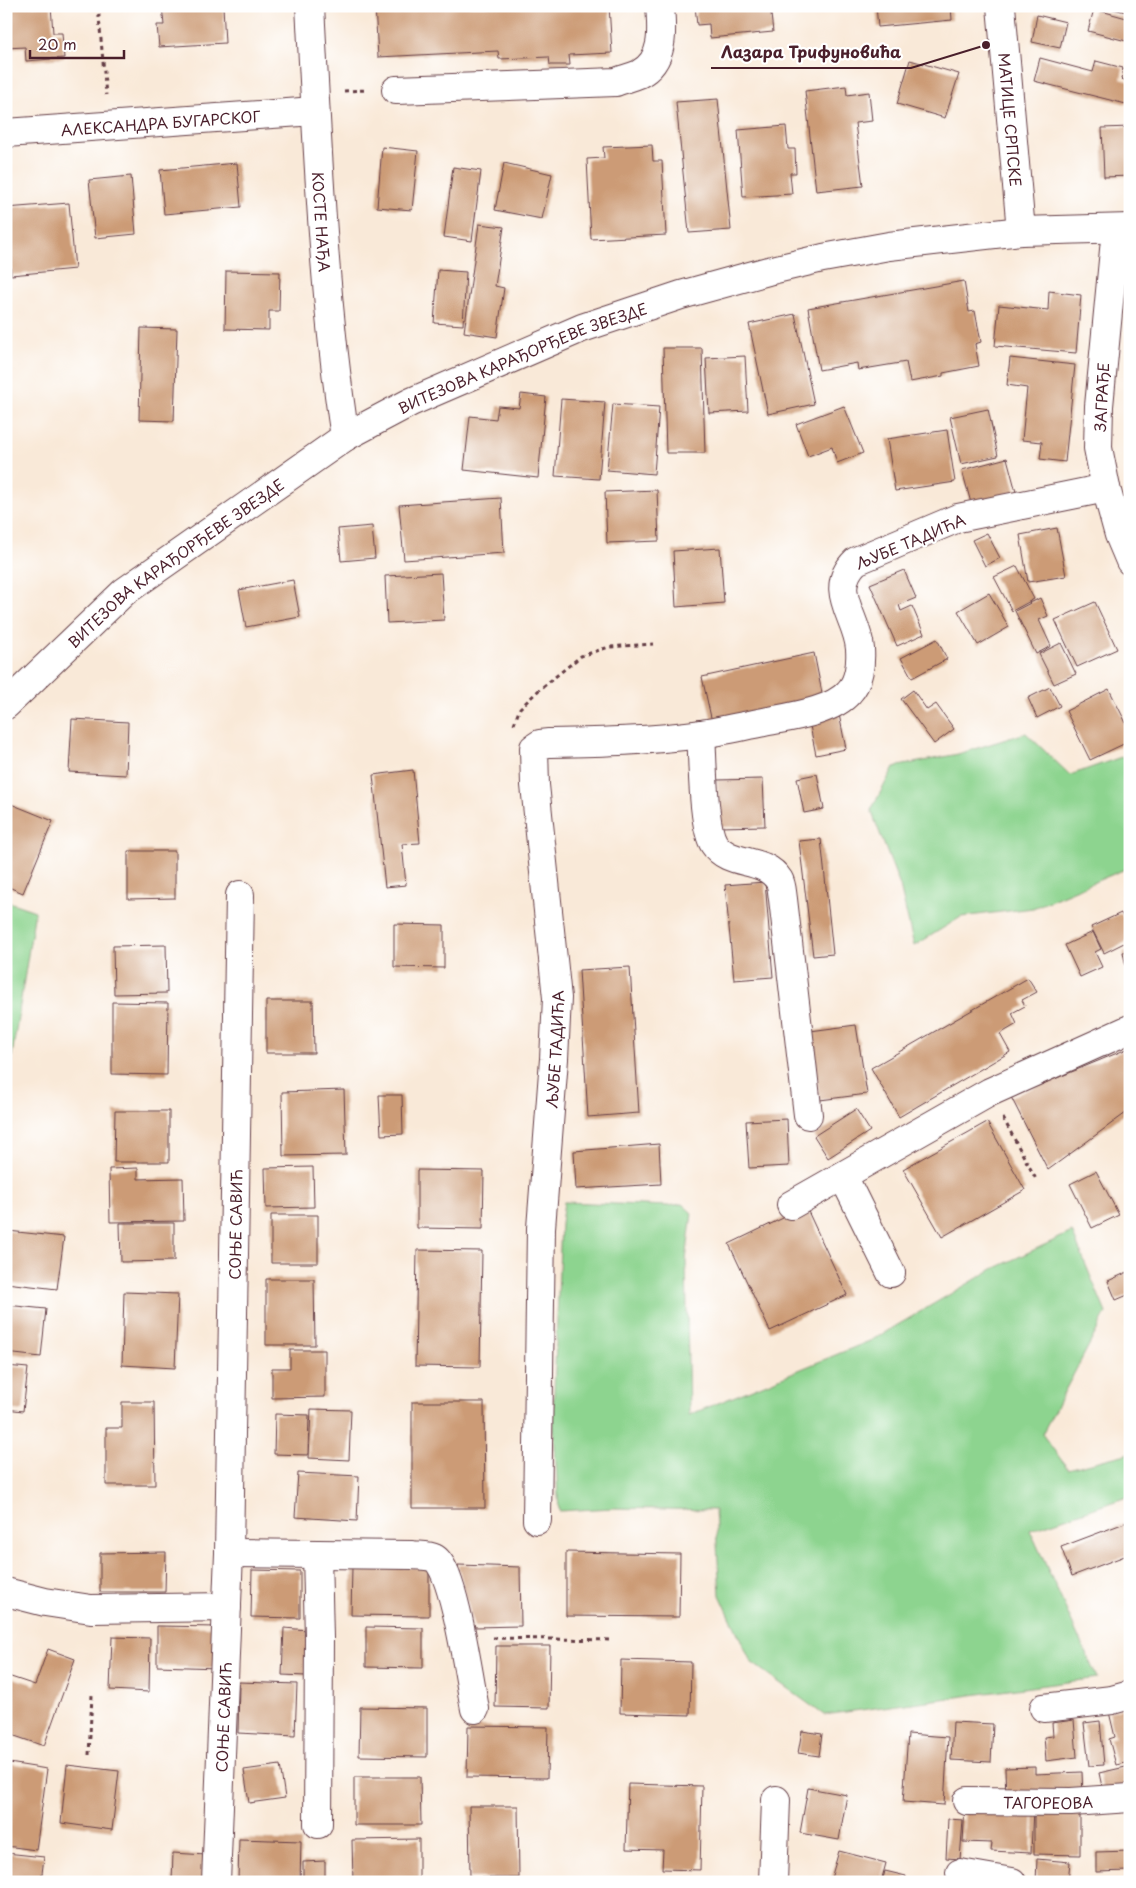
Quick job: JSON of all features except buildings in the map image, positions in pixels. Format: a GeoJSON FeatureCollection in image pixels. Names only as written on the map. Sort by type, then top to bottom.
{"type":"FeatureCollection","features":[{"type":"Feature","properties":{"kind":"street","name":"КОСТЕ НАЂА"},"geometry":{"type":"LineString","coordinates":[[310,6],[315,111],[334,364],[345,437]]}},
{"type":"Feature","properties":{"kind":"street"},"geometry":{"type":"LineString","coordinates":[[396,90],[616,82],[641,73],[655,61],[662,42],[660,6]]}},
{"type":"Feature","properties":{"kind":"street","name":"МАТИЦЕ СРПСКЕ"},"geometry":{"type":"LineString","coordinates":[[1001,6],[1021,231]]}},
{"type":"Feature","properties":{"kind":"street","name":"АЛЕКСАНДРА БУГАРСКОГ"},"geometry":{"type":"LineString","coordinates":[[6,133],[315,111]]}},
{"type":"Feature","properties":{"kind":"street","name":"ВИТЕЗОВА КАРАЂОРЂЕВЕ ЗВЕЗДЕ"},"geometry":{"type":"LineString","coordinates":[[6,705],[124,592],[345,437],[411,402],[485,368],[582,328],[681,295],[824,258],[888,246],[1021,231],[1123,229]]}},
{"type":"Feature","properties":{"kind":"street","name":"ЗАГРАЂЕ"},"geometry":{"type":"LineString","coordinates":[[1123,229],[1099,406],[1098,448],[1106,488],[1130,561]]}},
{"type":"Feature","properties":{"kind":"street","name":"ЉУБЕ ТАДИЋА"},"geometry":{"type":"LineString","coordinates":[[537,1520],[541,1228],[554,1059],[556,998],[535,785],[534,748],[540,744],[549,743],[607,742],[701,734],[797,716],[837,702],[849,693],[855,684],[858,674],[859,640],[842,587],[848,568],[856,561],[958,518],[1106,488]]}},
{"type":"Feature","properties":{"kind":"street"},"geometry":{"type":"LineString","coordinates":[[701,734],[708,826],[713,843],[723,855],[765,867],[779,880],[783,898],[808,1115]]}},
{"type":"Feature","properties":{"kind":"street","name":"СОЊЕ САВИЋ"},"geometry":{"type":"LineString","coordinates":[[216,1882],[229,1553],[240,895]]}},
{"type":"Feature","properties":{"kind":"street"},"geometry":{"type":"LineString","coordinates":[[791,1205],[990,1092],[1130,1029]]}},
{"type":"Feature","properties":{"kind":"street"},"geometry":{"type":"LineString","coordinates":[[843,1176],[890,1273]]}},
{"type":"Feature","properties":{"kind":"street"},"geometry":{"type":"LineString","coordinates":[[229,1553],[412,1555],[435,1558],[443,1566],[446,1576],[462,1638],[475,1708]]}},
{"type":"Feature","properties":{"kind":"street"},"geometry":{"type":"LineString","coordinates":[[317,1554],[319,1638],[318,1824]]}},
{"type":"Feature","properties":{"kind":"street"},"geometry":{"type":"LineString","coordinates":[[6,1592],[45,1602],[91,1609],[227,1607]]}},
{"type":"Feature","properties":{"kind":"street"},"geometry":{"type":"LineString","coordinates":[[1044,1708],[1112,1700],[1130,1695]]}},
{"type":"Feature","properties":{"kind":"street","name":"ТАГОРЕОВА"},"geometry":{"type":"LineString","coordinates":[[967,1801],[1071,1802],[1130,1798]]}},
{"type":"Feature","properties":{"kind":"street"},"geometry":{"type":"LineString","coordinates":[[773,1882],[776,1800]]}},
{"type":"Feature","properties":{"kind":"street"},"geometry":{"type":"LineString","coordinates":[[960,1873],[1012,1882]]}},
{"type":"Feature","properties":{"kind":"path"},"geometry":{"type":"LineString","coordinates":[[98,6],[109,126]]}},
{"type":"Feature","properties":{"kind":"path"},"geometry":{"type":"LineString","coordinates":[[534,748],[513,726],[520,708],[539,690],[581,656],[609,647],[653,644]]}},
{"type":"Feature","properties":{"kind":"path"},"geometry":{"type":"LineString","coordinates":[[990,1092],[1037,1182]]}},
{"type":"Feature","properties":{"kind":"path"},"geometry":{"type":"LineString","coordinates":[[462,1638],[613,1640]]}},
{"type":"Feature","properties":{"kind":"path"},"geometry":{"type":"LineString","coordinates":[[89,1755],[92,1695]]}},
{"type":"Feature","properties":{"kind":"green space"},"geometry":{"type":"Polygon","coordinates":[[[1026,733],[1070,775],[1130,754],[1130,867],[1033,908],[961,917],[914,946],[900,886],[871,810],[894,767],[958,754],[1026,733]]]}},
{"type":"Feature","properties":{"kind":"green space"},"geometry":{"type":"Polygon","coordinates":[[[6,901],[35,911],[6,1093],[6,901]]]}},
{"type":"Feature","properties":{"kind":"green space"},"geometry":{"type":"Polygon","coordinates":[[[564,1202],[668,1206],[682,1204],[692,1213],[686,1260],[689,1415],[872,1340],[993,1269],[1072,1232],[1106,1313],[1042,1434],[1068,1469],[1130,1453],[1130,1496],[1030,1530],[1097,1678],[824,1715],[751,1662],[720,1595],[715,1510],[613,1508],[559,1511],[553,1416],[561,1223],[564,1202]]]}},
{"type":"Feature","properties":{"kind":"place","name":"Лазара Трифуновића"},"geometry":{"type":"Point","coordinates":[986,45]}}]}
